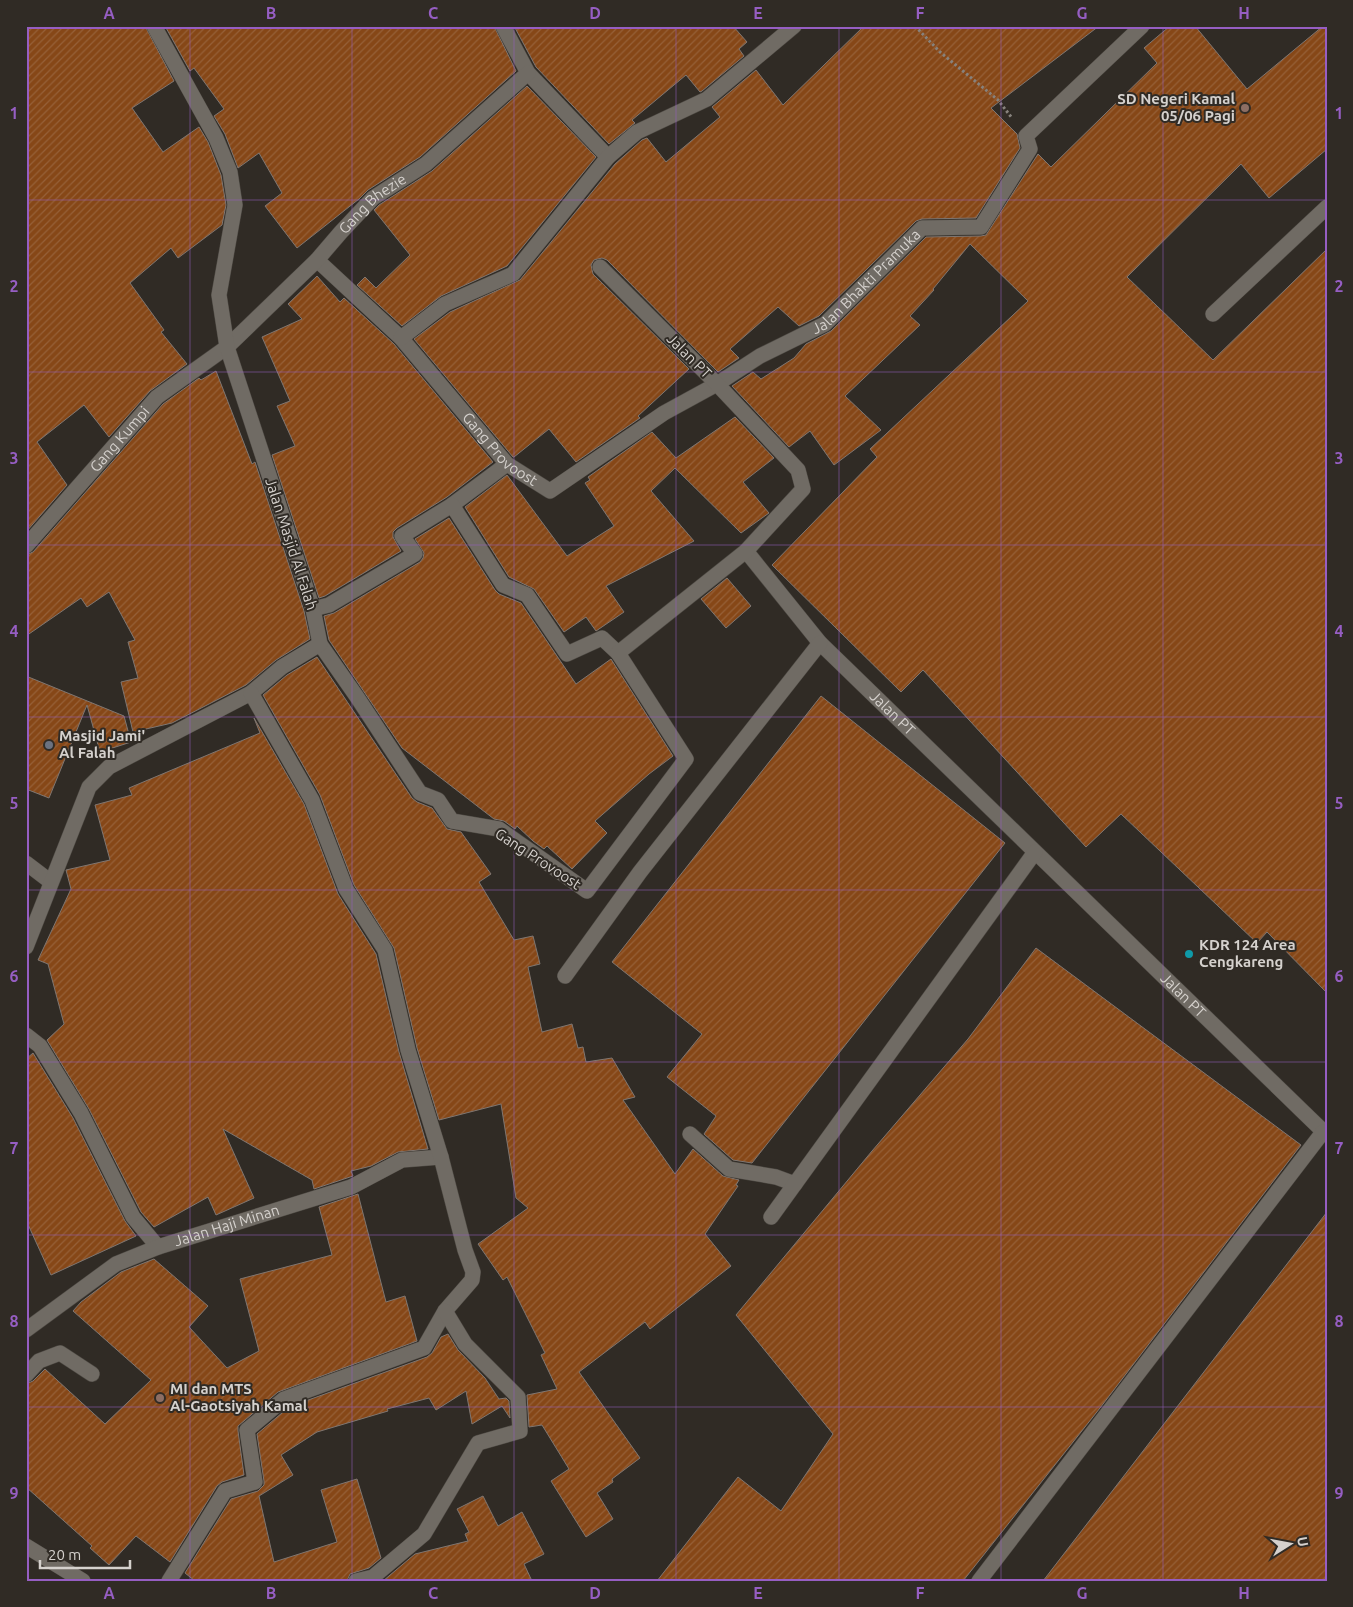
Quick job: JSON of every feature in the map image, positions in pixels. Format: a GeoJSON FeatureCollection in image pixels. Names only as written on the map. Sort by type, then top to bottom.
{"type":"FeatureCollection","features":[{"type":"Feature","properties":{"kind":"street","name":"Jalan Masjid Al Falah"},"geometry":{"type":"LineString","coordinates":[[154,26],[216,138],[230,172],[235,205],[219,294],[227,347],[313,608],[320,644]]}},
{"type":"Feature","properties":{"kind":"street"},"geometry":{"type":"LineString","coordinates":[[503,26],[528,73],[608,157]]}},
{"type":"Feature","properties":{"kind":"street"},"geometry":{"type":"LineString","coordinates":[[401,338],[445,304],[513,274],[608,157],[637,132],[707,99],[794,26]]}},
{"type":"Feature","properties":{"kind":"street"},"geometry":{"type":"LineString","coordinates":[[1026,136],[1142,26]]}},
{"type":"Feature","properties":{"kind":"street","name":"Gang Bhezie"},"geometry":{"type":"LineString","coordinates":[[227,347],[317,260],[373,198],[426,164],[528,73]]}},
{"type":"Feature","properties":{"kind":"street","name":"Jalan Bhakti Pramuka"},"geometry":{"type":"LineString","coordinates":[[717,384],[760,356],[825,324],[922,228],[981,227],[1030,149],[1026,136]]}},
{"type":"Feature","properties":{"kind":"street"},"geometry":{"type":"LineString","coordinates":[[1213,314],[1327,207]]}},
{"type":"Feature","properties":{"kind":"street","name":"Gang Provoost"},"geometry":{"type":"LineString","coordinates":[[317,260],[401,338],[508,464],[550,491],[664,414],[717,384]]}},
{"type":"Feature","properties":{"kind":"street","name":"Jalan PT"},"geometry":{"type":"LineString","coordinates":[[600,267],[717,384],[798,470],[803,489],[746,551],[820,643],[1325,1134]]}},
{"type":"Feature","properties":{"kind":"street","name":"Gang Kumpi"},"geometry":{"type":"LineString","coordinates":[[26,546],[157,397],[227,347]]}},
{"type":"Feature","properties":{"kind":"street"},"geometry":{"type":"LineString","coordinates":[[313,608],[330,605],[414,554],[402,536],[452,505],[508,464]]}},
{"type":"Feature","properties":{"kind":"street","name":"Gang Provoost"},"geometry":{"type":"LineString","coordinates":[[320,644],[358,697],[420,793],[438,800],[452,821],[499,829],[588,892],[686,759],[618,653],[602,638],[567,654],[527,595],[503,585],[452,505]]}},
{"type":"Feature","properties":{"kind":"street"},"geometry":{"type":"LineString","coordinates":[[618,653],[746,551]]}},
{"type":"Feature","properties":{"kind":"street"},"geometry":{"type":"LineString","coordinates":[[565,976],[640,872],[820,643]]}},
{"type":"Feature","properties":{"kind":"street"},"geometry":{"type":"LineString","coordinates":[[26,947],[89,787],[109,767],[250,693],[282,667],[320,644]]}},
{"type":"Feature","properties":{"kind":"street"},"geometry":{"type":"LineString","coordinates":[[169,1581],[225,1491],[255,1482],[247,1430],[284,1399],[424,1348],[445,1310],[472,1280],[473,1272],[465,1250],[441,1156],[408,1050],[385,950],[346,889],[312,800],[250,693]]}},
{"type":"Feature","properties":{"kind":"street"},"geometry":{"type":"LineString","coordinates":[[771,1217],[1035,852]]}},
{"type":"Feature","properties":{"kind":"street"},"geometry":{"type":"LineString","coordinates":[[26,864],[51,882]]}},
{"type":"Feature","properties":{"kind":"street"},"geometry":{"type":"LineString","coordinates":[[26,1035],[40,1046],[82,1113],[133,1217],[158,1247]]}},
{"type":"Feature","properties":{"kind":"street"},"geometry":{"type":"LineString","coordinates":[[690,1134],[729,1169],[776,1177],[795,1184]]}},
{"type":"Feature","properties":{"kind":"street"},"geometry":{"type":"LineString","coordinates":[[979,1581],[1325,1134]]}},
{"type":"Feature","properties":{"kind":"street","name":"Jalan Haji Minan"},"geometry":{"type":"LineString","coordinates":[[26,1330],[116,1264],[158,1247],[351,1187],[402,1160],[441,1156]]}},
{"type":"Feature","properties":{"kind":"street"},"geometry":{"type":"LineString","coordinates":[[356,1581],[373,1578],[424,1534],[478,1444],[520,1431],[518,1397],[465,1344],[445,1310]]}},
{"type":"Feature","properties":{"kind":"street"},"geometry":{"type":"LineString","coordinates":[[26,1375],[39,1362],[60,1353],[92,1374]]}},
{"type":"Feature","properties":{"kind":"street"},"geometry":{"type":"LineString","coordinates":[[26,1546],[83,1581]]}},
{"type":"Feature","properties":{"kind":"path"},"geometry":{"type":"LineString","coordinates":[[915,26],[940,52],[998,100],[1026,136]]}},
{"type":"Feature","properties":{"kind":"building"},"geometry":{"type":"Polygon","coordinates":[[[26,26],[145,26],[174,81],[132,108],[163,152],[199,127],[208,142],[221,175],[226,205],[222,225],[178,258],[171,248],[130,283],[164,330],[161,332],[187,364],[150,391],[109,437],[84,405],[37,442],[67,485],[26,532],[26,26]]]}},
{"type":"Feature","properties":{"kind":"building"},"geometry":{"type":"Polygon","coordinates":[[[165,26],[494,26],[516,71],[420,157],[368,190],[297,248],[265,206],[282,193],[259,153],[238,168],[225,134],[214,116],[224,109],[194,68],[190,71],[165,26]]]}},
{"type":"Feature","properties":{"kind":"building"},"geometry":{"type":"Polygon","coordinates":[[[514,26],[733,26],[747,42],[739,49],[744,56],[702,91],[700,92],[686,75],[632,120],[635,123],[609,144],[536,67],[514,26]]]}},
{"type":"Feature","properties":{"kind":"building"},"geometry":{"type":"Polygon","coordinates":[[[864,26],[1099,26],[991,108],[1017,134],[1020,148],[976,218],[922,219],[916,221],[819,316],[799,326],[778,307],[730,349],[739,358],[718,372],[607,260],[602,258],[594,260],[591,265],[593,274],[689,369],[638,416],[640,418],[576,462],[549,429],[513,457],[414,339],[450,312],[520,280],[615,164],[642,140],[647,138],[666,162],[720,117],[712,107],[756,70],[783,105],[864,26]]]}},
{"type":"Feature","properties":{"kind":"building"},"geometry":{"type":"Polygon","coordinates":[[[1170,26],[1195,26],[1247,89],[1323,26],[1327,26],[1327,149],[1269,198],[1241,164],[1127,277],[1213,360],[1327,249],[1327,993],[1267,932],[1257,943],[1121,814],[1086,847],[923,670],[901,692],[772,565],[877,457],[870,449],[1028,301],[970,244],[934,290],[910,316],[920,325],[845,396],[881,430],[834,465],[810,431],[789,447],[732,386],[753,372],[761,379],[794,358],[806,344],[831,331],[926,237],[986,235],[1038,154],[1051,167],[1157,63],[1144,48],[1170,26]]]}},
{"type":"Feature","properties":{"kind":"building"},"geometry":{"type":"Polygon","coordinates":[[[527,86],[596,157],[507,266],[441,296],[402,326],[357,285],[365,277],[376,288],[410,255],[374,210],[432,171],[527,86]]]}},
{"type":"Feature","properties":{"kind":"building"},"geometry":{"type":"Polygon","coordinates":[[[317,276],[340,302],[344,298],[394,344],[493,462],[447,497],[397,528],[393,532],[393,537],[401,551],[319,598],[272,455],[295,446],[277,406],[290,401],[262,337],[302,319],[288,304],[317,276]]]}},
{"type":"Feature","properties":{"kind":"building"},"geometry":{"type":"Polygon","coordinates":[[[216,371],[252,464],[255,462],[304,611],[310,639],[276,660],[246,685],[172,723],[133,732],[121,682],[138,678],[128,642],[135,640],[109,592],[87,607],[81,598],[26,636],[26,555],[33,552],[163,404],[199,378],[201,380],[216,371]]]}},
{"type":"Feature","properties":{"kind":"building"},"geometry":{"type":"Polygon","coordinates":[[[735,417],[774,458],[743,482],[769,513],[741,533],[675,468],[651,491],[694,541],[606,586],[624,612],[596,631],[586,617],[564,632],[534,589],[509,577],[465,507],[507,475],[567,556],[614,526],[585,483],[590,480],[588,477],[652,432],[676,458],[735,417]]]}},
{"type":"Feature","properties":{"kind":"building"},"geometry":{"type":"Polygon","coordinates":[[[449,518],[495,590],[499,594],[521,603],[576,684],[611,659],[673,756],[649,774],[595,821],[607,833],[572,869],[547,846],[544,849],[517,826],[515,829],[504,821],[494,819],[402,748],[329,640],[324,616],[334,613],[420,562],[424,553],[415,539],[449,518]]]}},
{"type":"Feature","properties":{"kind":"building"},"geometry":{"type":"Polygon","coordinates":[[[727,578],[751,606],[726,628],[701,599],[727,578]]]}},
{"type":"Feature","properties":{"kind":"building"},"geometry":{"type":"Polygon","coordinates":[[[317,657],[412,798],[432,808],[447,829],[461,832],[491,874],[479,882],[514,940],[533,936],[540,964],[528,967],[542,1032],[572,1024],[578,1048],[583,1047],[586,1062],[612,1058],[635,1097],[623,1100],[675,1174],[693,1149],[723,1176],[739,1180],[736,1185],[738,1186],[705,1234],[731,1266],[650,1329],[645,1322],[579,1372],[640,1458],[612,1479],[613,1482],[597,1493],[613,1519],[586,1537],[551,1481],[569,1469],[542,1425],[529,1427],[527,1395],[557,1389],[541,1355],[545,1353],[507,1277],[503,1280],[478,1244],[528,1208],[516,1198],[501,1104],[439,1120],[417,1048],[394,948],[354,885],[320,795],[263,695],[287,675],[317,657]]]}},
{"type":"Feature","properties":{"kind":"building","name":"Masjid Jami' Al Falah"},"geometry":{"type":"Polygon","coordinates":[[[26,676],[124,716],[131,742],[100,752],[87,705],[49,798],[26,789],[26,676]]]}},
{"type":"Feature","properties":{"kind":"building"},"geometry":{"type":"Polygon","coordinates":[[[821,696],[1005,843],[752,1163],[733,1160],[704,1134],[716,1116],[667,1077],[702,1034],[612,962],[821,696]]]}},
{"type":"Feature","properties":{"kind":"building"},"geometry":{"type":"Polygon","coordinates":[[[254,718],[304,804],[338,894],[376,954],[399,1052],[428,1149],[398,1152],[371,1166],[351,1171],[353,1176],[314,1189],[312,1180],[223,1129],[254,1198],[216,1215],[208,1197],[154,1227],[141,1212],[89,1109],[47,1040],[64,1024],[48,964],[38,960],[71,889],[66,870],[110,860],[95,805],[132,795],[129,788],[260,733],[254,718]]]}},
{"type":"Feature","properties":{"kind":"building"},"geometry":{"type":"Polygon","coordinates":[[[1036,948],[1301,1145],[1100,1408],[963,1581],[657,1581],[738,1477],[781,1511],[833,1434],[736,1315],[968,1039],[1036,948]]]}},
{"type":"Feature","properties":{"kind":"building"},"geometry":{"type":"Polygon","coordinates":[[[33,1053],[73,1118],[125,1221],[136,1236],[51,1275],[26,1220],[26,1059],[33,1053]]]}},
{"type":"Feature","properties":{"kind":"building"},"geometry":{"type":"Polygon","coordinates":[[[358,1194],[386,1302],[405,1296],[417,1341],[278,1392],[238,1426],[244,1475],[222,1482],[217,1486],[170,1562],[136,1536],[109,1565],[90,1548],[92,1546],[26,1487],[26,1384],[33,1381],[45,1369],[105,1424],[151,1380],[73,1311],[81,1302],[121,1272],[154,1259],[208,1306],[189,1327],[227,1368],[259,1351],[240,1279],[332,1255],[319,1207],[358,1194]]]}},
{"type":"Feature","properties":{"kind":"building"},"geometry":{"type":"Polygon","coordinates":[[[1327,1212],[1327,1581],[1043,1581],[1327,1212]]]}},
{"type":"Feature","properties":{"kind":"building"},"geometry":{"type":"Polygon","coordinates":[[[448,1334],[458,1350],[485,1378],[499,1399],[506,1398],[509,1401],[510,1418],[502,1406],[472,1424],[466,1391],[436,1410],[429,1398],[387,1409],[388,1411],[317,1432],[281,1455],[293,1475],[259,1496],[274,1562],[337,1542],[321,1490],[357,1479],[381,1558],[369,1568],[350,1574],[347,1581],[195,1581],[185,1573],[231,1499],[258,1491],[264,1485],[257,1434],[289,1407],[427,1357],[432,1353],[441,1337],[448,1334]]]}},
{"type":"Feature","properties":{"kind":"building"},"geometry":{"type":"Polygon","coordinates":[[[483,1496],[498,1526],[522,1512],[544,1554],[524,1564],[532,1581],[383,1581],[415,1554],[468,1541],[465,1534],[469,1532],[457,1509],[483,1496]]]}},
{"type":"Feature","properties":{"kind":"place","name":"SD Negeri Kamal 05/06 Pagi"},"geometry":{"type":"Point","coordinates":[1245,108]}},
{"type":"Feature","properties":{"kind":"place","name":"Masjid Jami' Al Falah"},"geometry":{"type":"Point","coordinates":[49,745]}},
{"type":"Feature","properties":{"kind":"place","name":"KDR 124 Area Cengkareng"},"geometry":{"type":"Point","coordinates":[1189,954]}},
{"type":"Feature","properties":{"kind":"place","name":"MI dan MTS Al-Gaotsiyah Kamal"},"geometry":{"type":"Point","coordinates":[160,1398]}}]}
